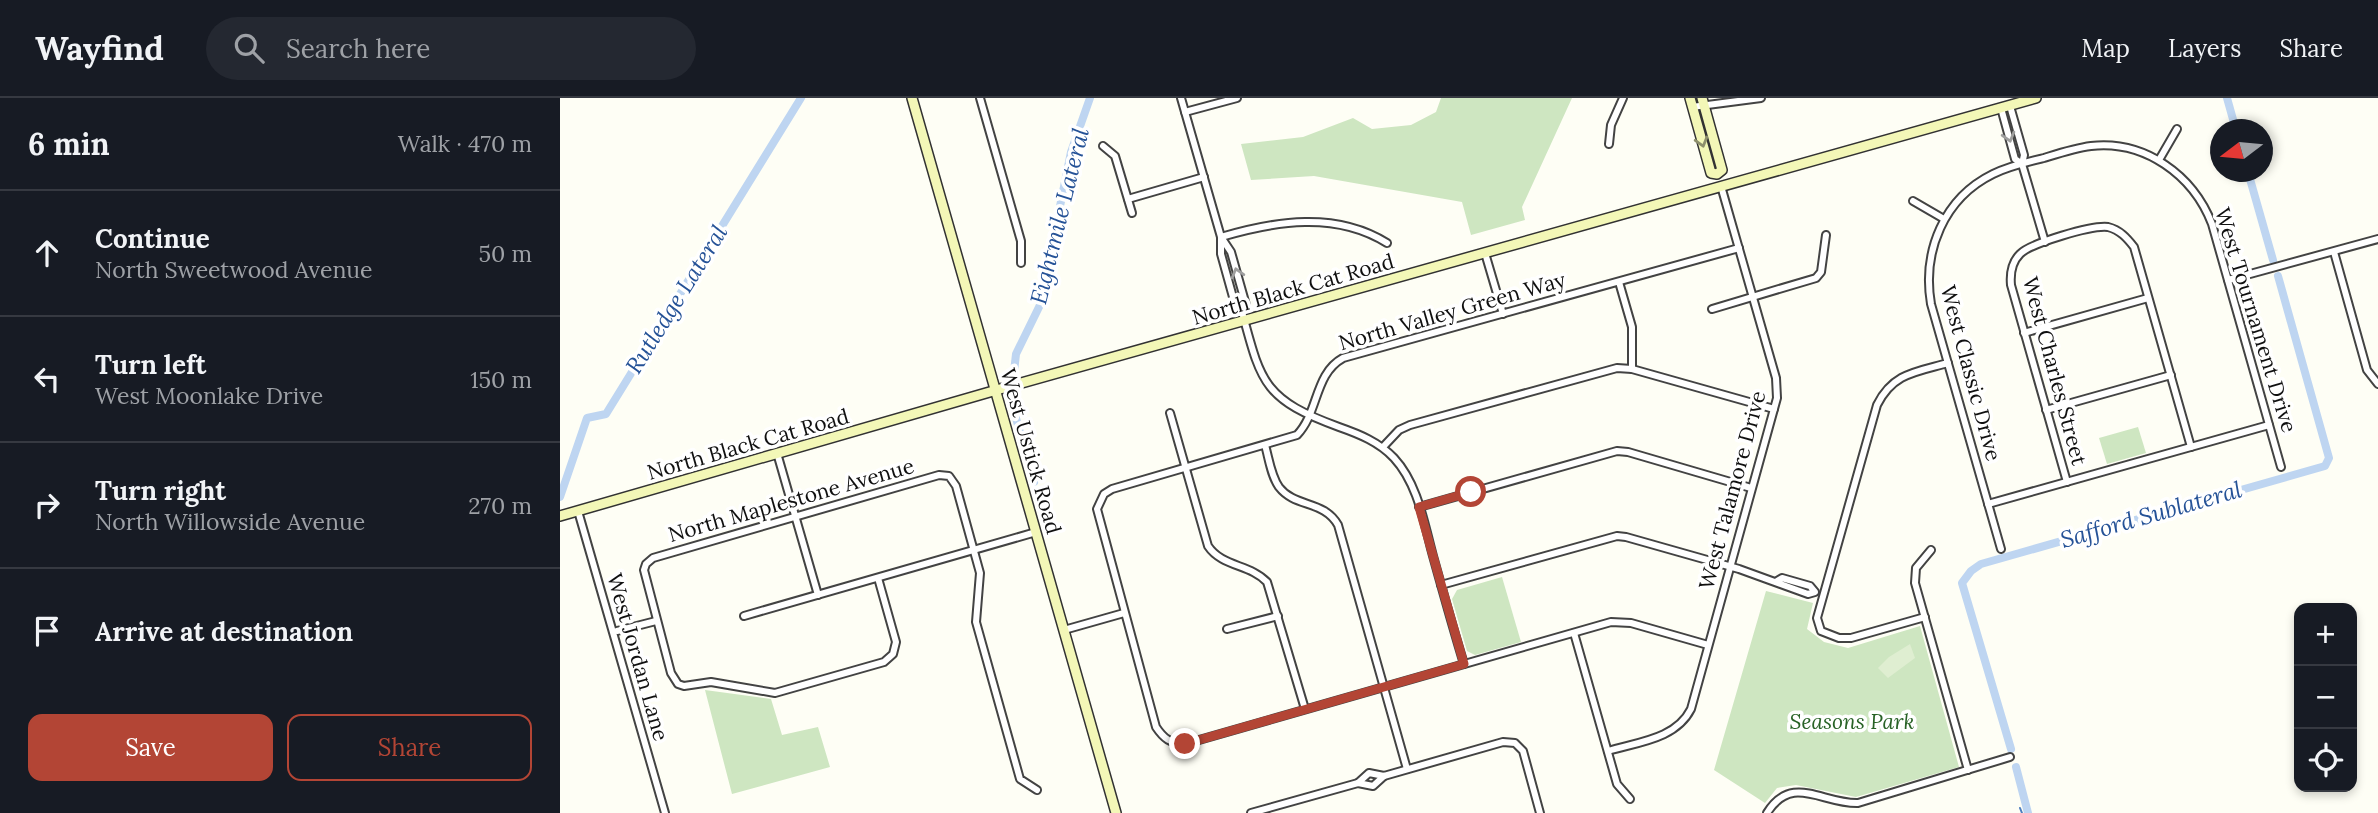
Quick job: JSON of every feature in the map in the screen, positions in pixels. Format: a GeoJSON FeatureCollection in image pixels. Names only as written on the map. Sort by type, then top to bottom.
{"type":"FeatureCollection","features":[{"type":"Feature","properties":{"kind":"main road","name":"West Ustick Road"},"geometry":{"type":"LineString","coordinates":[[912,98],[1116,813]]}},
{"type":"Feature","properties":{"kind":"main road","name":"North Black Cat Road"},"geometry":{"type":"LineString","coordinates":[[560,516],[995,390],[2036,98]]}},
{"type":"Feature","properties":{"kind":"main road"},"geometry":{"type":"LineString","coordinates":[[1691,103],[1711,173],[1717,174],[1722,170],[1703,102]]}},
{"type":"Feature","properties":{"kind":"main road"},"geometry":{"type":"LineString","coordinates":[[1717,174],[1721,186]]}},
{"type":"Feature","properties":{"kind":"street"},"geometry":{"type":"LineString","coordinates":[[980,98],[1021,241],[1021,263]]}},
{"type":"Feature","properties":{"kind":"street"},"geometry":{"type":"LineString","coordinates":[[1181,98],[1221,237],[1221,254],[1236,308],[1241,308],[1255,360],[1266,382],[1286,403],[1383,447],[1405,472],[1419,507],[1464,664]]}},
{"type":"Feature","properties":{"kind":"street"},"geometry":{"type":"LineString","coordinates":[[1185,113],[1237,98]]}},
{"type":"Feature","properties":{"kind":"street"},"geometry":{"type":"LineString","coordinates":[[1609,144],[1611,125],[1623,98]]}},
{"type":"Feature","properties":{"kind":"street"},"geometry":{"type":"LineString","coordinates":[[1691,103],[1761,98]]}},
{"type":"Feature","properties":{"kind":"street"},"geometry":{"type":"LineString","coordinates":[[2005,107],[2015,159],[2022,164],[2045,242],[2097,227],[2119,231],[2134,247],[2191,447]]}},
{"type":"Feature","properties":{"kind":"street"},"geometry":{"type":"LineString","coordinates":[[2159,160],[2177,128]]}},
{"type":"Feature","properties":{"kind":"street"},"geometry":{"type":"LineString","coordinates":[[1103,146],[1115,156],[1132,213]]}},
{"type":"Feature","properties":{"kind":"street","name":"West Tournament Drive"},"geometry":{"type":"LineString","coordinates":[[2022,164],[2075,149],[2103,146],[2137,151],[2159,160],[2185,180],[2203,204],[2212,224],[2281,467]]}},
{"type":"Feature","properties":{"kind":"street","name":"West Classic Drive"},"geometry":{"type":"LineString","coordinates":[[2001,549],[1931,304],[1928,280],[1932,248],[1944,219],[1958,201],[1975,185],[1996,172],[2022,164]]}},
{"type":"Feature","properties":{"kind":"street"},"geometry":{"type":"LineString","coordinates":[[1129,199],[1204,177]]}},
{"type":"Feature","properties":{"kind":"street","name":"West Talamore Drive"},"geometry":{"type":"LineString","coordinates":[[1608,751],[1667,734],[1681,724],[1691,709],[1778,389],[1721,186]]}},
{"type":"Feature","properties":{"kind":"street"},"geometry":{"type":"LineString","coordinates":[[1913,201],[1944,219]]}},
{"type":"Feature","properties":{"kind":"street"},"geometry":{"type":"LineString","coordinates":[[1221,237],[1260,226],[1315,222],[1368,231],[1387,243]]}},
{"type":"Feature","properties":{"kind":"street"},"geometry":{"type":"LineString","coordinates":[[1712,309],[1816,278],[1821,272],[1826,235]]}},
{"type":"Feature","properties":{"kind":"street"},"geometry":{"type":"LineString","coordinates":[[2228,280],[2378,239]]}},
{"type":"Feature","properties":{"kind":"street","name":"West Charles Street"},"geometry":{"type":"LineString","coordinates":[[2045,242],[2031,246],[2019,255],[2012,265],[2011,285],[2067,482]]}},
{"type":"Feature","properties":{"kind":"street","name":"North Valley Green Way"},"geometry":{"type":"LineString","coordinates":[[1124,613],[1098,517],[1099,500],[1112,489],[1297,435],[1310,416],[1328,369],[1343,358],[1739,248]]}},
{"type":"Feature","properties":{"kind":"street"},"geometry":{"type":"LineString","coordinates":[[2334,252],[2368,370],[2378,384]]}},
{"type":"Feature","properties":{"kind":"street"},"geometry":{"type":"LineString","coordinates":[[1485,253],[1503,314]]}},
{"type":"Feature","properties":{"kind":"street"},"geometry":{"type":"LineString","coordinates":[[1619,282],[1632,327],[1632,369]]}},
{"type":"Feature","properties":{"kind":"street"},"geometry":{"type":"LineString","coordinates":[[2024,333],[2148,298]]}},
{"type":"Feature","properties":{"kind":"street"},"geometry":{"type":"LineString","coordinates":[[1925,617],[1851,638],[1826,634],[1818,627],[1817,618],[1877,405],[1894,381],[1908,374],[1948,363]]}},
{"type":"Feature","properties":{"kind":"street"},"geometry":{"type":"LineString","coordinates":[[1383,447],[1399,430],[1421,421],[1617,368],[1632,369],[1774,409]]}},
{"type":"Feature","properties":{"kind":"street"},"geometry":{"type":"LineString","coordinates":[[2046,410],[2171,375]]}},
{"type":"Feature","properties":{"kind":"street"},"geometry":{"type":"LineString","coordinates":[[1170,413],[1208,546],[1214,555],[1222,560],[1260,575],[1270,588],[1305,709]]}},
{"type":"Feature","properties":{"kind":"street"},"geometry":{"type":"LineString","coordinates":[[1988,505],[2269,425]]}},
{"type":"Feature","properties":{"kind":"street"},"geometry":{"type":"LineString","coordinates":[[1265,446],[1274,478],[1281,489],[1291,497],[1332,514],[1338,525],[1407,769]]}},
{"type":"Feature","properties":{"kind":"street"},"geometry":{"type":"LineString","coordinates":[[1419,507],[1617,452],[1628,452],[1751,488]]}},
{"type":"Feature","properties":{"kind":"street"},"geometry":{"type":"LineString","coordinates":[[777,453],[818,595]]}},
{"type":"Feature","properties":{"kind":"street","name":"North Maplestone Avenue"},"geometry":{"type":"LineString","coordinates":[[656,621],[644,576],[646,564],[653,558],[939,475],[949,476],[956,486],[974,550]]}},
{"type":"Feature","properties":{"kind":"street","name":"West Jordan Lane"},"geometry":{"type":"LineString","coordinates":[[578,511],[665,813]]}},
{"type":"Feature","properties":{"kind":"street"},"geometry":{"type":"LineString","coordinates":[[744,616],[1036,532]]}},
{"type":"Feature","properties":{"kind":"street"},"geometry":{"type":"LineString","coordinates":[[1441,585],[1617,536],[1730,566],[1808,594],[1824,594]]}},
{"type":"Feature","properties":{"kind":"street"},"geometry":{"type":"LineString","coordinates":[[974,550],[980,573],[976,622],[1020,779],[1037,790]]}},
{"type":"Feature","properties":{"kind":"street"},"geometry":{"type":"LineString","coordinates":[[1931,550],[1922,558],[1915,576],[1968,770]]}},
{"type":"Feature","properties":{"kind":"street"},"geometry":{"type":"LineString","coordinates":[[617,631],[656,621],[675,681],[684,686],[711,682],[775,693],[884,662],[893,654],[896,642],[878,578]]}},
{"type":"Feature","properties":{"kind":"street"},"geometry":{"type":"LineString","coordinates":[[1064,630],[1124,613],[1156,727],[1167,741],[1185,744],[1611,622],[1623,622],[1709,645]]}},
{"type":"Feature","properties":{"kind":"street"},"geometry":{"type":"LineString","coordinates":[[1227,629],[1278,615]]}},
{"type":"Feature","properties":{"kind":"street"},"geometry":{"type":"LineString","coordinates":[[1574,633],[1617,784],[1630,799]]}},
{"type":"Feature","properties":{"kind":"street"},"geometry":{"type":"LineString","coordinates":[[1358,783],[1373,786],[1384,776],[1407,769],[1503,742],[1515,743],[1523,751],[1541,813]]}},
{"type":"Feature","properties":{"kind":"street"},"geometry":{"type":"LineString","coordinates":[[1767,813],[1777,800],[1794,792],[1801,791],[1840,802],[1858,803],[2010,757]]}},
{"type":"Feature","properties":{"kind":"street"},"geometry":{"type":"LineString","coordinates":[[1251,813],[1358,783],[1369,773],[1384,776]]}},
{"type":"Feature","properties":{"kind":"green space"},"geometry":{"type":"Polygon","coordinates":[[[1441,98],[1572,98],[1522,207],[1525,220],[1471,235],[1462,202],[1314,176],[1251,180],[1241,144],[1303,137],[1353,118],[1372,129],[1411,125],[1436,112],[1441,98]]]}},
{"type":"Feature","properties":{"kind":"green space"},"geometry":{"type":"Polygon","coordinates":[[[2138,427],[2146,453],[2107,464],[2099,438],[2138,427]]]}},
{"type":"Feature","properties":{"kind":"green space"},"geometry":{"type":"Polygon","coordinates":[[[1502,577],[1521,642],[1475,655],[1467,651],[1452,599],[1457,590],[1502,577]]]}},
{"type":"Feature","properties":{"kind":"green space","name":"Seasons Park"},"geometry":{"type":"Polygon","coordinates":[[[1766,591],[1813,603],[1807,629],[1824,642],[1848,648],[1920,626],[1959,767],[1856,797],[1796,785],[1777,788],[1765,803],[1714,770],[1766,591]]]}},
{"type":"Feature","properties":{"kind":"green space"},"geometry":{"type":"Polygon","coordinates":[[[1910,644],[1915,658],[1888,678],[1878,668],[1889,657],[1910,644]]]}},
{"type":"Feature","properties":{"kind":"green space"},"geometry":{"type":"Polygon","coordinates":[[[705,690],[771,699],[782,735],[818,727],[830,767],[732,794],[705,690]]]}},
{"type":"Feature","properties":{"kind":"waterway","name":"Rutledge Lateral"},"geometry":{"type":"LineString","coordinates":[[560,497],[587,418],[606,414],[801,98]]}},
{"type":"Feature","properties":{"kind":"waterway","name":"Eightmile Lateral"},"geometry":{"type":"LineString","coordinates":[[1014,372],[1016,354],[1040,305],[1071,152],[1090,98]]}},
{"type":"Feature","properties":{"kind":"waterway","name":"Safford Sublateral"},"geometry":{"type":"LineString","coordinates":[[2227,98],[2233,119]]}},
{"type":"Feature","properties":{"kind":"waterway","name":"Safford Sublateral"},"geometry":{"type":"LineString","coordinates":[[2251,182],[2273,260]]}},
{"type":"Feature","properties":{"kind":"waterway","name":"Safford Sublateral"},"geometry":{"type":"LineString","coordinates":[[2011,749],[1962,583],[1971,571],[1981,564],[2325,466],[2329,458],[2278,276]]}},
{"type":"Feature","properties":{"kind":"waterway","name":"Eightmile Lateral"},"geometry":{"type":"LineString","coordinates":[[1016,398],[1012,404],[1034,482]]}},
{"type":"Feature","properties":{"kind":"waterway","name":"Safford Sublateral"},"geometry":{"type":"LineString","coordinates":[[2016,767],[2028,813]]}},
{"type":"Feature","properties":{"kind":"waterway"},"geometry":{"type":"LineString","coordinates":[[2020,808],[2022,813]]}},
{"type":"Feature","properties":{"kind":"route"},"geometry":{"type":"LineString","coordinates":[[1185,744],[1464,664],[1419,507],[1471,492]]}}]}
